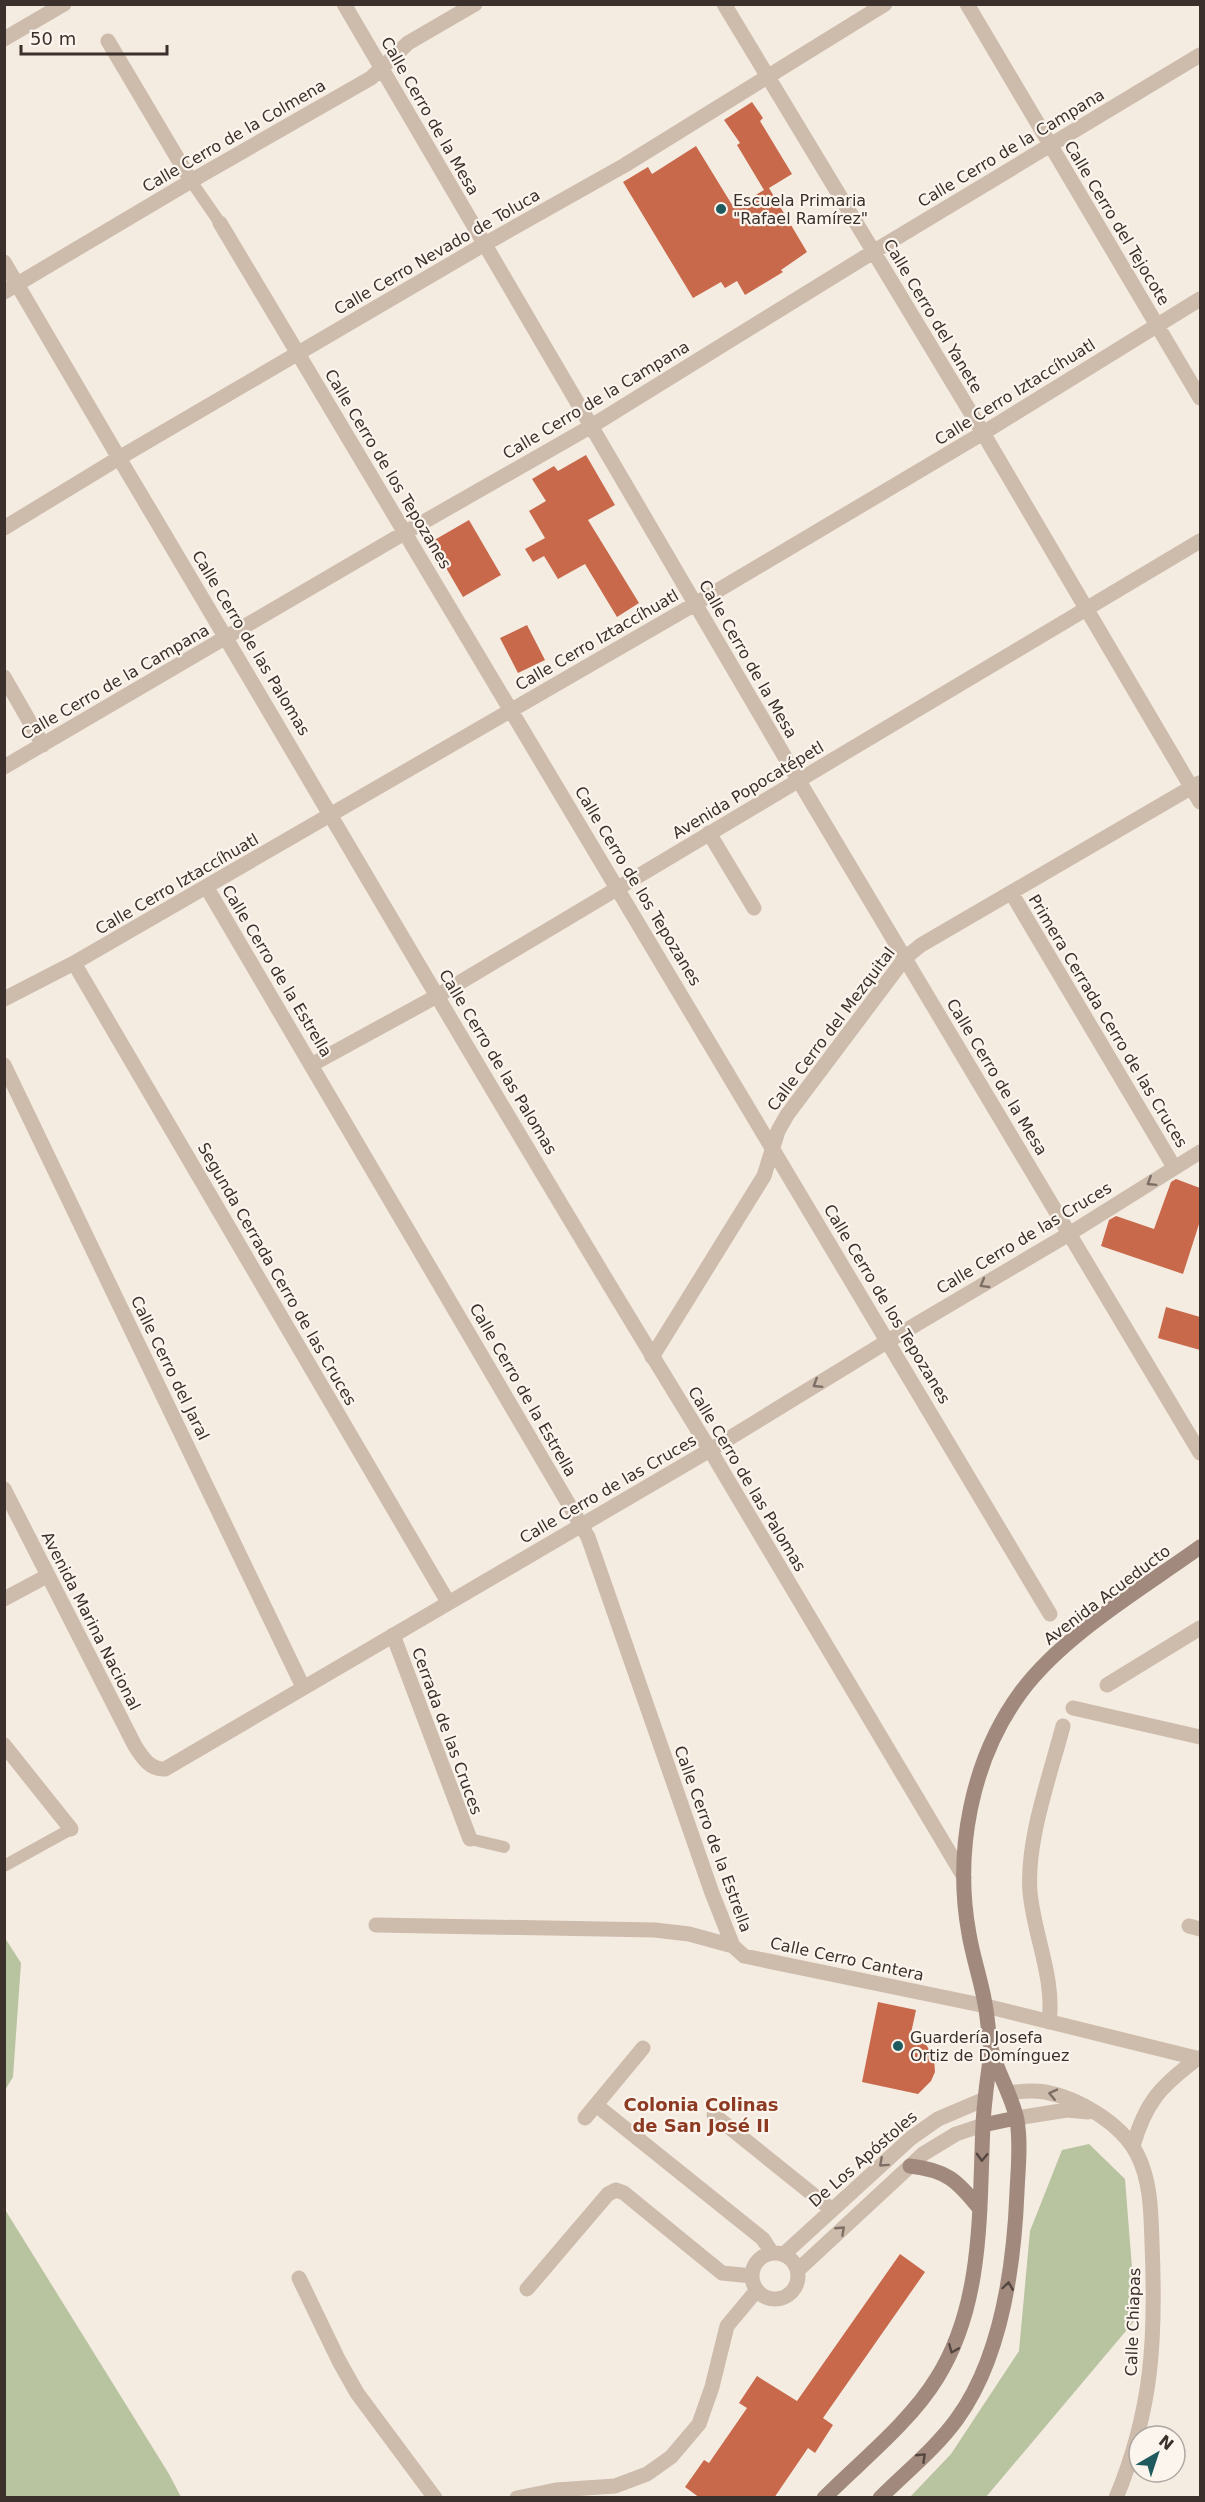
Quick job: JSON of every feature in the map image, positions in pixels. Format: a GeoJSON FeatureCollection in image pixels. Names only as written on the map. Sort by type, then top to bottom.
{"type":"FeatureCollection","features":[{"type":"Feature","properties":{"kind":"main road","name":"Avenida Acueducto"},"geometry":{"type":"LineString","coordinates":[[880,2498],[936,2444],[957,2419],[986,2364],[998,2332],[1007,2293],[1016,2211],[1019,2137],[1016,2118],[992,2049],[986,2006],[968,1933],[964,1877],[970,1808],[981,1769],[990,1746],[1019,1694],[1035,1674],[1070,1642],[1200,1547]]}},
{"type":"Feature","properties":{"kind":"main road","name":"Avenida Acueducto"},"geometry":{"type":"LineString","coordinates":[[824,2498],[920,2403],[952,2353],[970,2293],[976,2253],[985,2099],[992,2049]]}},
{"type":"Feature","properties":{"kind":"main road","name":"De Los Apóstoles"},"geometry":{"type":"LineString","coordinates":[[985,2099],[1008,2093]]}},
{"type":"Feature","properties":{"kind":"main road"},"geometry":{"type":"LineString","coordinates":[[983,2125],[1016,2118]]}},
{"type":"Feature","properties":{"kind":"main road"},"geometry":{"type":"LineString","coordinates":[[910,2166],[946,2174],[957,2182],[980,2208]]}},
{"type":"Feature","properties":{"kind":"street"},"geometry":{"type":"LineString","coordinates":[[4,39],[64,4]]}},
{"type":"Feature","properties":{"kind":"street","name":"Calle Cerro de la Mesa"},"geometry":{"type":"LineString","coordinates":[[344,4],[483,245],[799,781],[1200,1453]]}},
{"type":"Feature","properties":{"kind":"street","name":"Calle Cerro de la Colmena"},"geometry":{"type":"LineString","coordinates":[[11,289],[190,180],[371,78],[408,43],[475,4]]}},
{"type":"Feature","properties":{"kind":"street","name":"Calle Cerro del Yanete"},"geometry":{"type":"LineString","coordinates":[[724,4],[1087,609],[1196,785],[1200,802]]}},
{"type":"Feature","properties":{"kind":"street","name":"Calle Cerro Nevado de Toluca"},"geometry":{"type":"LineString","coordinates":[[4,528],[297,353],[626,165],[885,4]]}},
{"type":"Feature","properties":{"kind":"street","name":"Calle Cerro del Tejocote"},"geometry":{"type":"LineString","coordinates":[[966,4],[1200,398]]}},
{"type":"Feature","properties":{"kind":"street"},"geometry":{"type":"LineString","coordinates":[[108,41],[190,180]]}},
{"type":"Feature","properties":{"kind":"street","name":"Calle Cerro de la Campana"},"geometry":{"type":"LineString","coordinates":[[4,767],[590,427],[873,252],[1200,55]]}},
{"type":"Feature","properties":{"kind":"street","name":"Calle Cerro de los Tepozanes"},"geometry":{"type":"LineString","coordinates":[[190,180],[220,223],[406,532],[1050,1614]]}},
{"type":"Feature","properties":{"kind":"street","name":"Calle Cerro de las Palomas"},"geometry":{"type":"LineString","coordinates":[[4,262],[11,289],[119,458],[333,816],[437,996],[964,1877]]}},
{"type":"Feature","properties":{"kind":"street","name":"Calle Cerro Iztaccíhuatl"},"geometry":{"type":"LineString","coordinates":[[4,999],[74,963],[333,816],[983,433],[1200,299]]}},
{"type":"Feature","properties":{"kind":"street","name":"Avenida Popocatépetl"},"geometry":{"type":"LineString","coordinates":[[311,1065],[437,996],[619,889],[709,833],[1200,542]]}},
{"type":"Feature","properties":{"kind":"street"},"geometry":{"type":"LineString","coordinates":[[4,677],[43,745]]}},
{"type":"Feature","properties":{"kind":"street","name":"Calle Cerro del Mezquital"},"geometry":{"type":"LineString","coordinates":[[652,1357],[764,1176],[773,1147],[787,1115],[905,958],[921,945],[1196,785]]}},
{"type":"Feature","properties":{"kind":"street"},"geometry":{"type":"LineString","coordinates":[[709,833],[754,908]]}},
{"type":"Feature","properties":{"kind":"street","name":"Calle Cerro de la Estrella"},"geometry":{"type":"LineString","coordinates":[[207,888],[581,1525],[594,1553],[708,1882],[733,1946]]}},
{"type":"Feature","properties":{"kind":"street","name":"Primera Cerrada Cerro de las Cruces"},"geometry":{"type":"LineString","coordinates":[[1012,894],[1174,1167]]}},
{"type":"Feature","properties":{"kind":"street","name":"Segunda Cerrada Cerro de las Cruces"},"geometry":{"type":"LineString","coordinates":[[74,963],[448,1602]]}},
{"type":"Feature","properties":{"kind":"street","name":"Calle Cerro del Jaral"},"geometry":{"type":"LineString","coordinates":[[4,1065],[303,1687]]}},
{"type":"Feature","properties":{"kind":"street","name":"Calle Cerro de las Cruces"},"geometry":{"type":"LineString","coordinates":[[152,1766],[159,1769],[165,1768],[710,1450],[888,1341],[1070,1234],[1200,1152]]}},
{"type":"Feature","properties":{"kind":"street","name":"Avenida Marina Nacional"},"geometry":{"type":"LineString","coordinates":[[4,1489],[135,1746],[152,1766]]}},
{"type":"Feature","properties":{"kind":"street"},"geometry":{"type":"LineString","coordinates":[[4,1599],[47,1576]]}},
{"type":"Feature","properties":{"kind":"street"},"geometry":{"type":"LineString","coordinates":[[1107,1685],[1200,1629]]}},
{"type":"Feature","properties":{"kind":"street","name":"Cerrada de las Cruces"},"geometry":{"type":"LineString","coordinates":[[393,1635],[470,1839],[504,1847]]}},
{"type":"Feature","properties":{"kind":"street"},"geometry":{"type":"LineString","coordinates":[[1073,1708],[1200,1737]]}},
{"type":"Feature","properties":{"kind":"street"},"geometry":{"type":"LineString","coordinates":[[1050,2022],[1051,1994],[1033,1913],[1029,1874],[1031,1850],[1063,1726]]}},
{"type":"Feature","properties":{"kind":"street"},"geometry":{"type":"LineString","coordinates":[[4,1745],[71,1829],[4,1866]]}},
{"type":"Feature","properties":{"kind":"street","name":"Calle Cerro Cantera"},"geometry":{"type":"LineString","coordinates":[[376,1925],[655,1930],[689,1934],[733,1946],[744,1956],[986,2006],[1199,2058]]}},
{"type":"Feature","properties":{"kind":"street"},"geometry":{"type":"LineString","coordinates":[[585,2118],[643,2048]]}},
{"type":"Feature","properties":{"kind":"street"},"geometry":{"type":"LineString","coordinates":[[1133,2146],[1141,2120],[1161,2088],[1199,2058]]}},
{"type":"Feature","properties":{"kind":"street","name":"Calle Chiapas"},"geometry":{"type":"LineString","coordinates":[[1008,2093],[1036,2091],[1063,2096],[1094,2113],[1118,2129],[1133,2146],[1142,2167],[1150,2204],[1154,2283],[1153,2351],[1147,2400],[1137,2442],[1116,2498]]}},
{"type":"Feature","properties":{"kind":"street","name":"De Los Apóstoles"},"geometry":{"type":"LineString","coordinates":[[778,2253],[926,2127],[955,2110],[985,2099]]}},
{"type":"Feature","properties":{"kind":"street"},"geometry":{"type":"LineString","coordinates":[[527,2289],[608,2194],[616,2190],[624,2193],[722,2274],[754,2283],[769,2298],[783,2298],[794,2290],[799,2277],[795,2264],[778,2253],[764,2239],[596,2105]]}},
{"type":"Feature","properties":{"kind":"street","name":"Calle Chiapas"},"geometry":{"type":"LineString","coordinates":[[1016,2118],[1067,2110],[1094,2113]]}},
{"type":"Feature","properties":{"kind":"street"},"geometry":{"type":"LineString","coordinates":[[714,2115],[831,2209]]}},
{"type":"Feature","properties":{"kind":"street"},"geometry":{"type":"LineString","coordinates":[[798,2270],[910,2166],[941,2141],[983,2125]]}},
{"type":"Feature","properties":{"kind":"street"},"geometry":{"type":"LineString","coordinates":[[517,2498],[556,2490],[615,2486],[647,2474],[670,2457],[699,2424],[712,2387],[721,2345],[728,2326],[754,2283],[757,2262],[778,2253]]}},
{"type":"Feature","properties":{"kind":"street"},"geometry":{"type":"LineString","coordinates":[[299,2278],[357,2393],[435,2498]]}},
{"type":"Feature","properties":{"kind":"green space"},"geometry":{"type":"Polygon","coordinates":[[[5,1938],[21,1963],[13,2077],[5,2090],[5,1938]]]}},
{"type":"Feature","properties":{"kind":"green space"},"geometry":{"type":"Polygon","coordinates":[[[1089,2144],[1125,2179],[1136,2319],[986,2497],[910,2497],[951,2454],[1019,2351],[1030,2231],[1062,2150],[1089,2144]]]}},
{"type":"Feature","properties":{"kind":"green space"},"geometry":{"type":"Polygon","coordinates":[[[4,2208],[169,2474],[181,2497],[5,2497],[4,2208]]]}},
{"type":"Feature","properties":{"kind":"building"},"geometry":{"type":"Polygon","coordinates":[[[752,102],[763,118],[760,121],[792,174],[769,188],[807,252],[781,270],[783,272],[745,295],[737,281],[725,288],[721,282],[693,298],[623,182],[648,167],[652,174],[696,146],[734,208],[764,190],[737,145],[740,143],[724,120],[752,102]]]}},
{"type":"Feature","properties":{"kind":"building"},"geometry":{"type":"Polygon","coordinates":[[[586,455],[615,505],[588,520],[639,603],[617,617],[585,564],[558,579],[544,556],[533,562],[525,549],[545,538],[529,511],[546,501],[532,479],[554,466],[558,471],[586,455]]]}},
{"type":"Feature","properties":{"kind":"building"},"geometry":{"type":"Polygon","coordinates":[[[469,520],[501,575],[463,597],[431,542],[469,520]]]}},
{"type":"Feature","properties":{"kind":"building"},"geometry":{"type":"Polygon","coordinates":[[[527,625],[545,660],[518,673],[500,638],[527,625]]]}},
{"type":"Feature","properties":{"kind":"building"},"geometry":{"type":"Polygon","coordinates":[[[1176,1179],[1200,1188],[1200,1221],[1183,1274],[1101,1246],[1109,1220],[1116,1216],[1154,1229],[1171,1182],[1176,1179]]]}},
{"type":"Feature","properties":{"kind":"building"},"geometry":{"type":"Polygon","coordinates":[[[1166,1307],[1200,1317],[1200,1350],[1158,1338],[1166,1307]]]}},
{"type":"Feature","properties":{"kind":"building","name":"Guardería Josefa Ortiz de Domínguez"},"geometry":{"type":"Polygon","coordinates":[[[878,2002],[916,2010],[910,2038],[924,2041],[934,2058],[935,2072],[931,2081],[918,2094],[862,2082],[878,2002]]]}},
{"type":"Feature","properties":{"kind":"building"},"geometry":{"type":"Polygon","coordinates":[[[900,2254],[925,2272],[823,2418],[833,2425],[815,2453],[808,2448],[774,2498],[700,2498],[685,2487],[704,2460],[709,2463],[747,2408],[739,2403],[757,2376],[797,2401],[900,2254]]]}},
{"type":"Feature","properties":{"kind":"place","name":"Escuela Primaria \"Rafael Ramírez\""},"geometry":{"type":"Point","coordinates":[721,209]}},
{"type":"Feature","properties":{"kind":"place","name":"Guardería Josefa Ortiz de Domínguez"},"geometry":{"type":"Point","coordinates":[898,2046]}},
{"type":"Feature","properties":{"kind":"district","name":"Colonia Colinas de San José II"},"geometry":{"type":"Point","coordinates":[701,2114]}}]}
